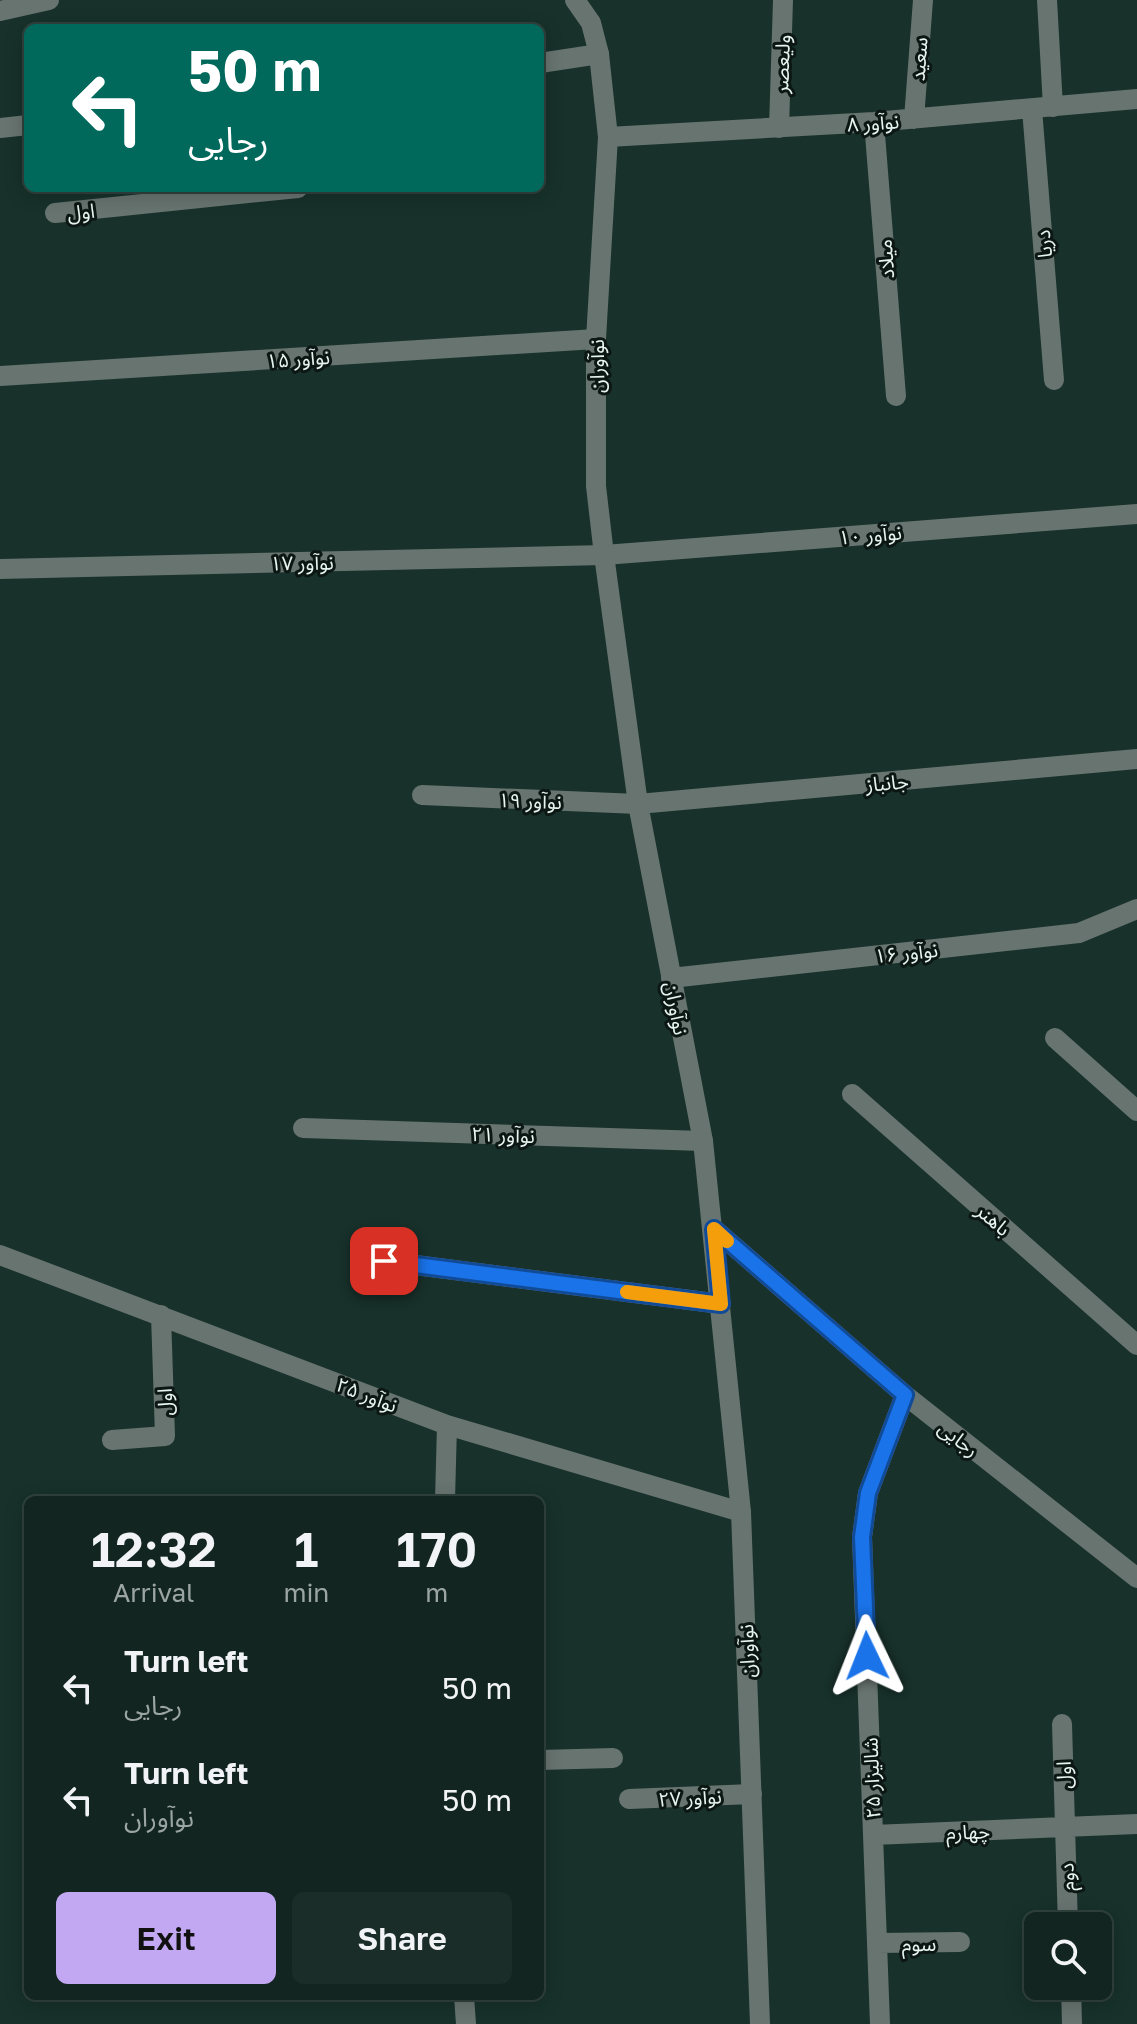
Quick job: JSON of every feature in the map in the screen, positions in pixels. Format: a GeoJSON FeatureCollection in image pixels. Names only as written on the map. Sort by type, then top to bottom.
{"type":"FeatureCollection","features":[{"type":"Feature","properties":{"kind":"street"},"geometry":{"type":"LineString","coordinates":[[0,11],[49,0]]}},
{"type":"Feature","properties":{"kind":"street","name":"نوآوران"},"geometry":{"type":"LineString","coordinates":[[575,0],[591,23],[599,54],[608,137],[596,339],[596,486],[638,804],[703,1141],[741,1512],[760,2024]]}},
{"type":"Feature","properties":{"kind":"street","name":"ولیعصر"},"geometry":{"type":"LineString","coordinates":[[779,128],[783,0]]}},
{"type":"Feature","properties":{"kind":"street","name":"سعید"},"geometry":{"type":"LineString","coordinates":[[914,119],[923,0]]}},
{"type":"Feature","properties":{"kind":"street","name":"دریا"},"geometry":{"type":"LineString","coordinates":[[1047,0],[1042,108],[1054,380]]}},
{"type":"Feature","properties":{"kind":"street"},"geometry":{"type":"LineString","coordinates":[[544,62],[599,54]]}},
{"type":"Feature","properties":{"kind":"street","name":"نوآور ۸"},"geometry":{"type":"LineString","coordinates":[[608,137],[874,122],[1137,99]]}},
{"type":"Feature","properties":{"kind":"street","name":"میلاد"},"geometry":{"type":"LineString","coordinates":[[874,122],[896,396]]}},
{"type":"Feature","properties":{"kind":"street"},"geometry":{"type":"LineString","coordinates":[[0,128],[24,125]]}},
{"type":"Feature","properties":{"kind":"street","name":"اول"},"geometry":{"type":"LineString","coordinates":[[55,213],[259,192]]}},
{"type":"Feature","properties":{"kind":"street","name":"نوآور ۱۵"},"geometry":{"type":"LineString","coordinates":[[0,376],[596,339]]}},
{"type":"Feature","properties":{"kind":"street","name":"نوآور ۱۰"},"geometry":{"type":"LineString","coordinates":[[604,555],[1137,514]]}},
{"type":"Feature","properties":{"kind":"street","name":"نوآور ۱۷"},"geometry":{"type":"LineString","coordinates":[[0,569],[604,555]]}},
{"type":"Feature","properties":{"kind":"street","name":"جانباز"},"geometry":{"type":"LineString","coordinates":[[638,804],[1137,759]]}},
{"type":"Feature","properties":{"kind":"street","name":"نوآور ۱۹"},"geometry":{"type":"LineString","coordinates":[[422,795],[638,804]]}},
{"type":"Feature","properties":{"kind":"street","name":"نوآور ۱۶"},"geometry":{"type":"LineString","coordinates":[[671,978],[1079,933],[1137,909]]}},
{"type":"Feature","properties":{"kind":"street"},"geometry":{"type":"LineString","coordinates":[[1055,1038],[1137,1111]]}},
{"type":"Feature","properties":{"kind":"street","name":"باهنر"},"geometry":{"type":"LineString","coordinates":[[852,1094],[1137,1345]]}},
{"type":"Feature","properties":{"kind":"street","name":"نوآور ۲۱"},"geometry":{"type":"LineString","coordinates":[[303,1128],[703,1141]]}},
{"type":"Feature","properties":{"kind":"street","name":"رجایی"},"geometry":{"type":"LineString","coordinates":[[714,1229],[905,1395],[1137,1578]]}},
{"type":"Feature","properties":{"kind":"street","name":"نوآور ۲۵"},"geometry":{"type":"LineString","coordinates":[[0,1255],[447,1425],[741,1512]]}},
{"type":"Feature","properties":{"kind":"street"},"geometry":{"type":"LineString","coordinates":[[384,1261],[721,1304]]}},
{"type":"Feature","properties":{"kind":"street","name":"اول"},"geometry":{"type":"LineString","coordinates":[[112,1440],[165,1436],[161,1315]]}},
{"type":"Feature","properties":{"kind":"street","name":"شالیزار ۲۵"},"geometry":{"type":"LineString","coordinates":[[880,2024],[862,1537],[868,1493],[905,1395]]}},
{"type":"Feature","properties":{"kind":"street"},"geometry":{"type":"LineString","coordinates":[[445,1496],[447,1425]]}},
{"type":"Feature","properties":{"kind":"street","name":"اول"},"geometry":{"type":"LineString","coordinates":[[1062,1724],[1064,1827]]}},
{"type":"Feature","properties":{"kind":"street"},"geometry":{"type":"LineString","coordinates":[[544,1760],[613,1758]]}},
{"type":"Feature","properties":{"kind":"street","name":"نوآور ۲۷"},"geometry":{"type":"LineString","coordinates":[[629,1799],[752,1794]]}},
{"type":"Feature","properties":{"kind":"street"},"geometry":{"type":"LineString","coordinates":[[1064,1827],[1137,1824]]}},
{"type":"Feature","properties":{"kind":"street","name":"چهارم"},"geometry":{"type":"LineString","coordinates":[[873,1835],[1064,1827]]}},
{"type":"Feature","properties":{"kind":"street","name":"دوم"},"geometry":{"type":"LineString","coordinates":[[1064,1827],[1067,1912]]}},
{"type":"Feature","properties":{"kind":"street","name":"سوم"},"geometry":{"type":"LineString","coordinates":[[877,1943],[960,1942]]}},
{"type":"Feature","properties":{"kind":"street"},"geometry":{"type":"LineString","coordinates":[[464,2000],[466,2024]]}},
{"type":"Feature","properties":{"kind":"street"},"geometry":{"type":"LineString","coordinates":[[1071,2000],[1072,2024]]}},
{"type":"Feature","properties":{"kind":"slow traffic"},"geometry":{"type":"LineString","coordinates":[[627,1292],[721,1304],[714,1229],[727,1241]]}},
{"type":"Feature","properties":{"kind":"route"},"geometry":{"type":"LineString","coordinates":[[384,1261],[721,1304],[714,1229],[905,1395],[868,1493],[862,1537],[867,1656]]}}]}
